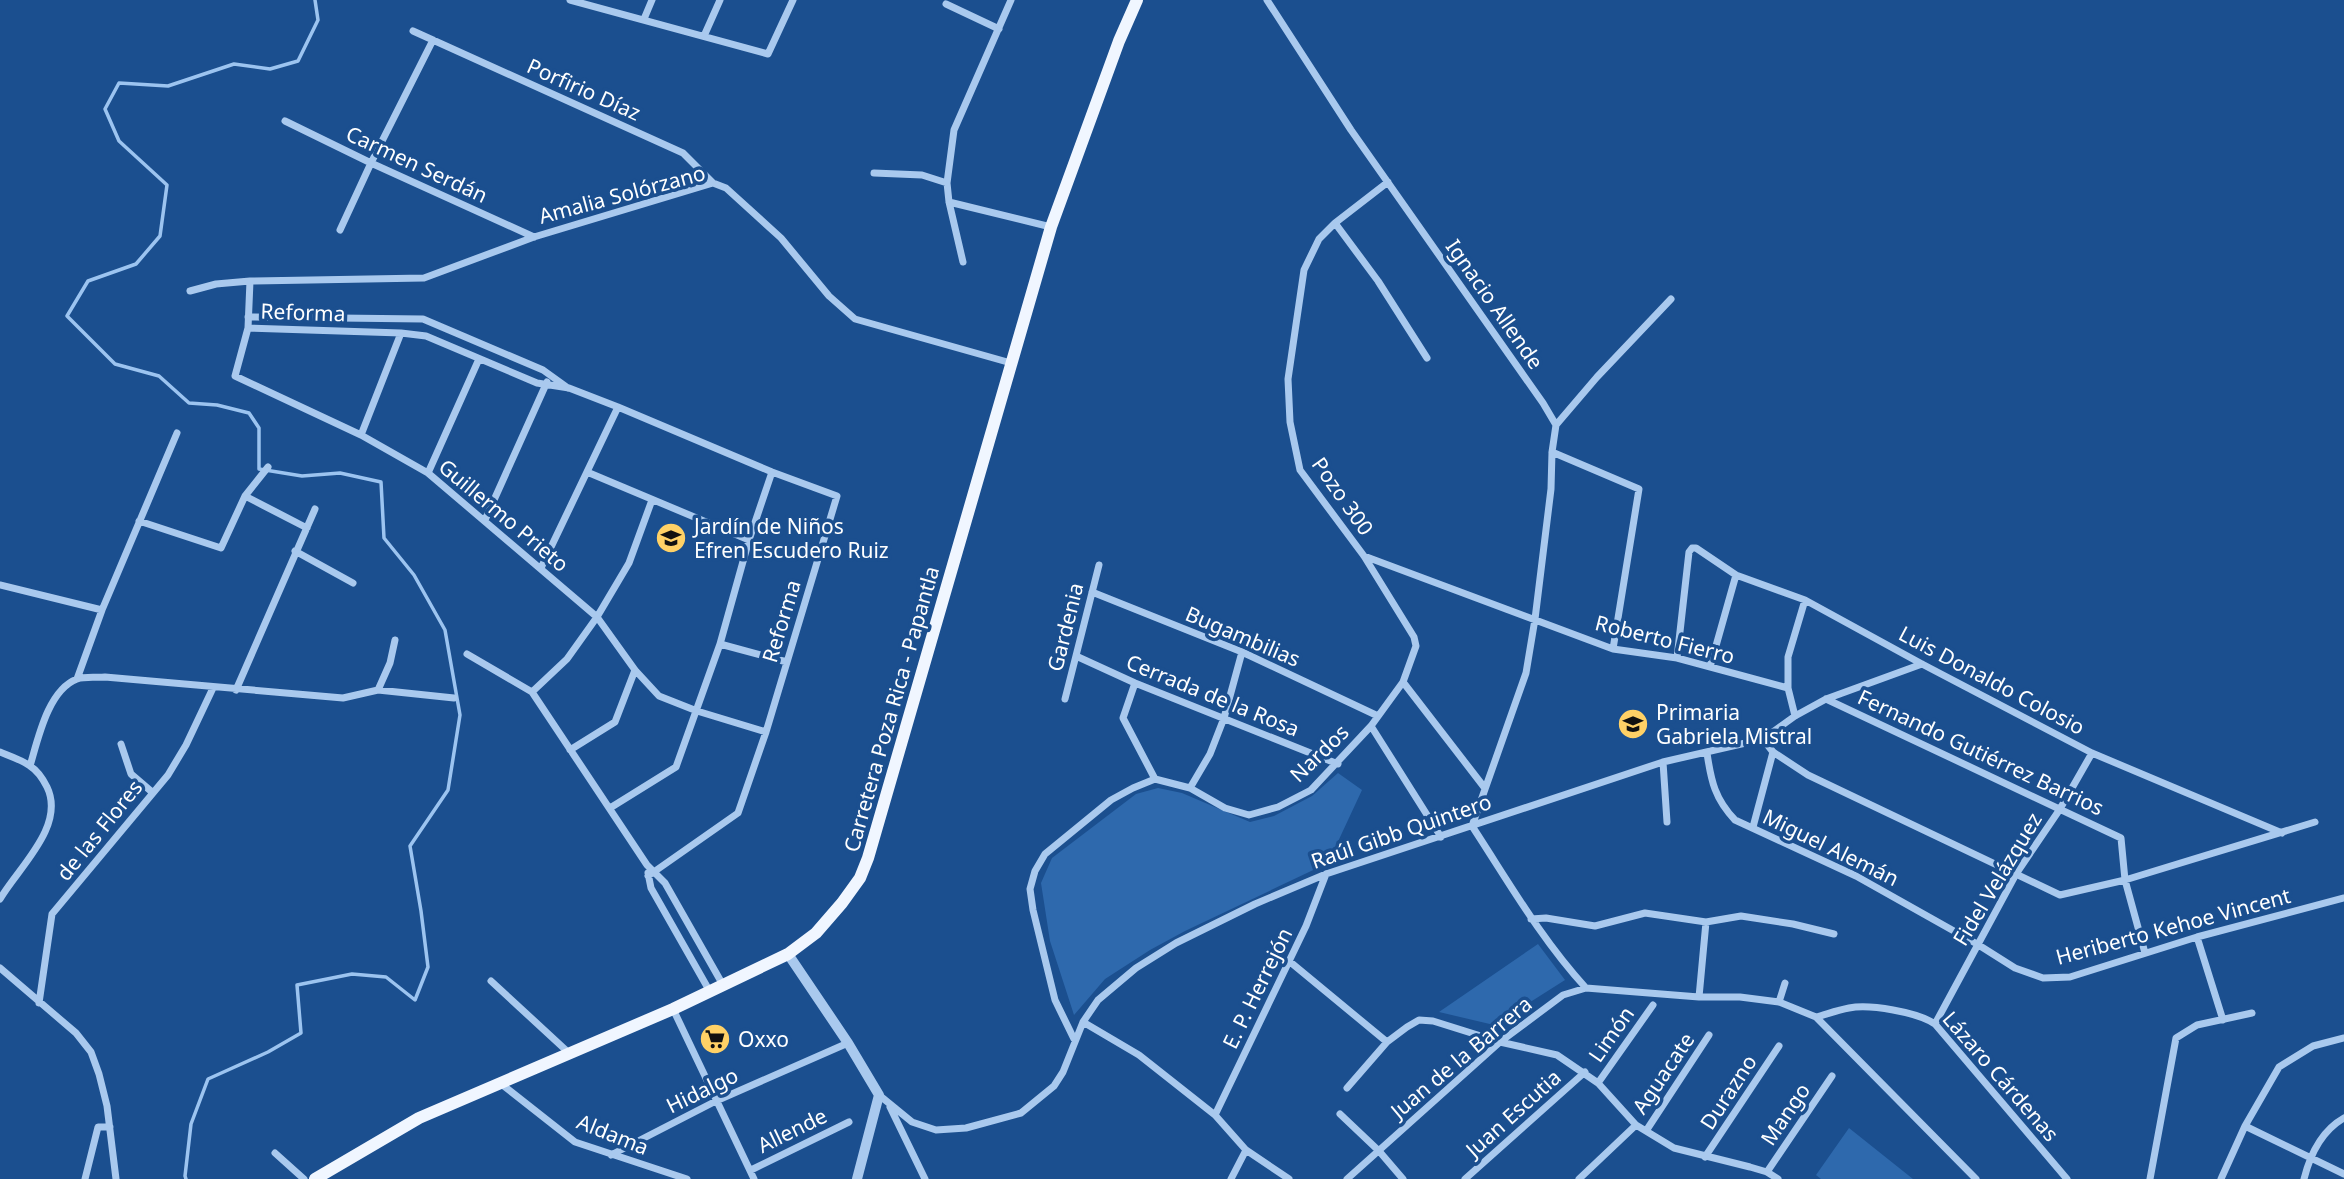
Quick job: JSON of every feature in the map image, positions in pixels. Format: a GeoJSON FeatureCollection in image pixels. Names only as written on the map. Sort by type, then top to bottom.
{"type":"FeatureCollection","features":[{"type":"Feature","properties":{"kind":"main road","name":"Carretera Poza Rica - Papantla"},"geometry":{"type":"LineString","coordinates":[[359,1154],[419,1118],[673,1009],[788,954],[816,933],[859,878],[868,858],[1051,227],[1135,5]]}},
{"type":"Feature","properties":{"kind":"main road"},"geometry":{"type":"LineString","coordinates":[[315,1179],[359,1154]]}},
{"type":"Feature","properties":{"kind":"main road"},"geometry":{"type":"LineString","coordinates":[[331,1179],[359,1154]]}},
{"type":"Feature","properties":{"kind":"street"},"geometry":{"type":"LineString","coordinates":[[570,0],[589,2],[768,54],[793,0]]}},
{"type":"Feature","properties":{"kind":"street"},"geometry":{"type":"LineString","coordinates":[[644,19],[652,0]]}},
{"type":"Feature","properties":{"kind":"street"},"geometry":{"type":"LineString","coordinates":[[704,36],[720,0]]}},
{"type":"Feature","properties":{"kind":"street"},"geometry":{"type":"LineString","coordinates":[[963,262],[947,183],[954,130],[1011,0]]}},
{"type":"Feature","properties":{"kind":"street"},"geometry":{"type":"LineString","coordinates":[[1135,5],[1146,0]]}},
{"type":"Feature","properties":{"kind":"street","name":"Ignacio Allende"},"geometry":{"type":"LineString","coordinates":[[1267,0],[1351,130],[1556,425]]}},
{"type":"Feature","properties":{"kind":"street"},"geometry":{"type":"LineString","coordinates":[[946,4],[999,29]]}},
{"type":"Feature","properties":{"kind":"street","name":"Porfirio Díaz"},"geometry":{"type":"LineString","coordinates":[[413,31],[683,153],[713,183]]}},
{"type":"Feature","properties":{"kind":"street"},"geometry":{"type":"LineString","coordinates":[[340,230],[433,40]]}},
{"type":"Feature","properties":{"kind":"street","name":"Carmen Serdán"},"geometry":{"type":"LineString","coordinates":[[285,121],[534,237]]}},
{"type":"Feature","properties":{"kind":"street"},"geometry":{"type":"LineString","coordinates":[[874,173],[922,175],[947,183]]}},
{"type":"Feature","properties":{"kind":"street","name":"Pozo 300"},"geometry":{"type":"LineString","coordinates":[[1378,716],[1403,682],[1416,646],[1414,637],[1364,556],[1300,470],[1290,422],[1288,379],[1304,270],[1319,239],[1335,223],[1388,182]]}},
{"type":"Feature","properties":{"kind":"street","name":"Amalia Solórzano"},"geometry":{"type":"LineString","coordinates":[[190,291],[216,284],[250,281],[424,278],[534,237],[713,183],[726,188],[781,238],[829,296],[855,318],[1012,363]]}},
{"type":"Feature","properties":{"kind":"street"},"geometry":{"type":"LineString","coordinates":[[949,202],[1051,227]]}},
{"type":"Feature","properties":{"kind":"street"},"geometry":{"type":"LineString","coordinates":[[1335,223],[1378,281],[1427,358]]}},
{"type":"Feature","properties":{"kind":"street","name":"Reforma"},"geometry":{"type":"LineString","coordinates":[[250,281],[248,328],[426,336],[546,385],[569,388],[618,407],[772,472],[837,496],[766,732],[738,813],[651,875]]}},
{"type":"Feature","properties":{"kind":"street"},"geometry":{"type":"LineString","coordinates":[[1586,988],[1531,919],[1472,826],[1526,673],[1551,489],[1556,425],[1671,299]]}},
{"type":"Feature","properties":{"kind":"street","name":"Reforma"},"geometry":{"type":"LineString","coordinates":[[248,317],[423,319],[531,364],[569,388]]}},
{"type":"Feature","properties":{"kind":"street"},"geometry":{"type":"LineString","coordinates":[[269,317],[270,329]]}},
{"type":"Feature","properties":{"kind":"street","name":"Guillermo Prieto"},"geometry":{"type":"LineString","coordinates":[[248,328],[235,376],[361,435],[428,473],[597,617],[635,670],[659,696],[697,712],[766,732]]}},
{"type":"Feature","properties":{"kind":"street"},"geometry":{"type":"LineString","coordinates":[[361,435],[401,333]]}},
{"type":"Feature","properties":{"kind":"street"},"geometry":{"type":"LineString","coordinates":[[428,473],[479,359]]}},
{"type":"Feature","properties":{"kind":"street"},"geometry":{"type":"LineString","coordinates":[[485,520],[551,375]]}},
{"type":"Feature","properties":{"kind":"street"},"geometry":{"type":"LineString","coordinates":[[541,568],[618,407]]}},
{"type":"Feature","properties":{"kind":"street"},"geometry":{"type":"LineString","coordinates":[[77,679],[102,610],[177,433]]}},
{"type":"Feature","properties":{"kind":"street"},"geometry":{"type":"LineString","coordinates":[[1552,452],[1639,489],[1614,649]]}},
{"type":"Feature","properties":{"kind":"street"},"geometry":{"type":"LineString","coordinates":[[139,521],[221,548],[245,496],[268,467]]}},
{"type":"Feature","properties":{"kind":"street"},"geometry":{"type":"LineString","coordinates":[[587,472],[749,540]]}},
{"type":"Feature","properties":{"kind":"street"},"geometry":{"type":"LineString","coordinates":[[610,808],[676,767],[720,644],[749,540],[772,472]]}},
{"type":"Feature","properties":{"kind":"street"},"geometry":{"type":"LineString","coordinates":[[245,496],[307,528]]}},
{"type":"Feature","properties":{"kind":"street"},"geometry":{"type":"LineString","coordinates":[[532,692],[567,659],[597,617],[629,563],[652,500]]}},
{"type":"Feature","properties":{"kind":"street"},"geometry":{"type":"LineString","coordinates":[[236,690],[315,509]]}},
{"type":"Feature","properties":{"kind":"street","name":"Luis Donaldo Colosio"},"geometry":{"type":"LineString","coordinates":[[1677,658],[1689,552],[1692,548],[1736,575],[1805,600],[2092,753],[2282,833]]}},
{"type":"Feature","properties":{"kind":"street"},"geometry":{"type":"LineString","coordinates":[[295,551],[353,583]]}},
{"type":"Feature","properties":{"kind":"street","name":"Roberto Fierro"},"geometry":{"type":"LineString","coordinates":[[1364,556],[1614,649],[1677,658],[1788,688]]}},
{"type":"Feature","properties":{"kind":"street","name":"Gardenia"},"geometry":{"type":"LineString","coordinates":[[1065,699],[1099,565]]}},
{"type":"Feature","properties":{"kind":"street"},"geometry":{"type":"LineString","coordinates":[[1710,667],[1736,575]]}},
{"type":"Feature","properties":{"kind":"street"},"geometry":{"type":"LineString","coordinates":[[0,585],[102,610]]}},
{"type":"Feature","properties":{"kind":"street","name":"Bugambilias"},"geometry":{"type":"LineString","coordinates":[[1092,592],[1242,652],[1378,716]]}},
{"type":"Feature","properties":{"kind":"street"},"geometry":{"type":"LineString","coordinates":[[1795,716],[1788,688],[1788,657],[1805,600]]}},
{"type":"Feature","properties":{"kind":"street"},"geometry":{"type":"LineString","coordinates":[[378,690],[390,663],[395,640]]}},
{"type":"Feature","properties":{"kind":"street"},"geometry":{"type":"LineString","coordinates":[[720,644],[787,663]]}},
{"type":"Feature","properties":{"kind":"street"},"geometry":{"type":"LineString","coordinates":[[1074,1039],[1055,1000],[1032,910],[1030,889],[1035,871],[1045,854],[1111,800],[1133,788],[1155,779],[1190,788],[1210,754],[1224,718],[1242,652]]}},
{"type":"Feature","properties":{"kind":"street"},"geometry":{"type":"LineString","coordinates":[[467,654],[532,692],[648,865],[651,888],[709,990]]}},
{"type":"Feature","properties":{"kind":"street","name":"Cerrada de la Rosa"},"geometry":{"type":"LineString","coordinates":[[1076,656],[1135,683],[1338,764]]}},
{"type":"Feature","properties":{"kind":"street"},"geometry":{"type":"LineString","coordinates":[[1922,664],[1826,699],[1795,716],[1763,739],[1773,752],[1808,775],[2060,895],[2125,880],[2315,822]]}},
{"type":"Feature","properties":{"kind":"street"},"geometry":{"type":"LineString","coordinates":[[570,750],[615,722],[635,670]]}},
{"type":"Feature","properties":{"kind":"street"},"geometry":{"type":"LineString","coordinates":[[30,766],[44,718],[62,690],[77,679],[105,677],[343,698],[378,690],[454,698]]}},
{"type":"Feature","properties":{"kind":"street"},"geometry":{"type":"LineString","coordinates":[[1403,682],[1484,788]]}},
{"type":"Feature","properties":{"kind":"street"},"geometry":{"type":"LineString","coordinates":[[1135,683],[1124,718],[1155,779]]}},
{"type":"Feature","properties":{"kind":"street","name":"de las Flores"},"geometry":{"type":"LineString","coordinates":[[39,1003],[52,914],[167,775],[186,745],[213,688]]}},
{"type":"Feature","properties":{"kind":"street","name":"Fernando Gutiérrez Barrios"},"geometry":{"type":"LineString","coordinates":[[1826,699],[2121,838],[2125,880]]}},
{"type":"Feature","properties":{"kind":"street","name":"Nardos"},"geometry":{"type":"LineString","coordinates":[[1190,788],[1225,808],[1250,814],[1278,807],[1311,790],[1338,764],[1378,716]]}},
{"type":"Feature","properties":{"kind":"street"},"geometry":{"type":"LineString","coordinates":[[1371,726],[1441,837]]}},
{"type":"Feature","properties":{"kind":"street","name":"Raúl Gibb Quintero"},"geometry":{"type":"LineString","coordinates":[[889,1105],[912,1122],[936,1130],[966,1128],[1020,1113],[1054,1086],[1063,1072],[1074,1039],[1098,1000],[1126,976],[1176,943],[1255,904],[1326,874],[1663,762],[1763,739]]}},
{"type":"Feature","properties":{"kind":"street"},"geometry":{"type":"LineString","coordinates":[[121,744],[131,774],[152,792]]}},
{"type":"Feature","properties":{"kind":"street"},"geometry":{"type":"LineString","coordinates":[[0,752],[30,766],[41,776],[51,795],[50,820],[38,845],[3,888],[0,899]]}},
{"type":"Feature","properties":{"kind":"street","name":"Miguel Alemán"},"geometry":{"type":"LineString","coordinates":[[1707,752],[1710,776],[1721,805],[1735,820],[1856,876],[1977,944]]}},
{"type":"Feature","properties":{"kind":"street"},"geometry":{"type":"LineString","coordinates":[[1753,827],[1773,752]]}},
{"type":"Feature","properties":{"kind":"street","name":"Fidel Velázquez"},"geometry":{"type":"LineString","coordinates":[[1935,1024],[2015,874],[2060,809],[2092,753]]}},
{"type":"Feature","properties":{"kind":"street"},"geometry":{"type":"LineString","coordinates":[[1663,762],[1667,822]]}},
{"type":"Feature","properties":{"kind":"street","name":"E. P. Herrejón"},"geometry":{"type":"LineString","coordinates":[[1215,1115],[1306,926],[1326,874]]}},
{"type":"Feature","properties":{"kind":"street"},"geometry":{"type":"LineString","coordinates":[[651,875],[664,883],[723,985]]}},
{"type":"Feature","properties":{"kind":"street"},"geometry":{"type":"LineString","coordinates":[[2125,880],[2145,953]]}},
{"type":"Feature","properties":{"kind":"street","name":"Heriberto Kehoe Vincent"},"geometry":{"type":"LineString","coordinates":[[1977,944],[2015,968],[2043,978],[2070,977],[2197,937],[2344,898]]}},
{"type":"Feature","properties":{"kind":"street"},"geometry":{"type":"LineString","coordinates":[[1531,919],[1546,918],[1595,926],[1645,914],[1706,922],[1741,916],[1834,934]]}},
{"type":"Feature","properties":{"kind":"street"},"geometry":{"type":"LineString","coordinates":[[1699,997],[1706,922]]}},
{"type":"Feature","properties":{"kind":"street"},"geometry":{"type":"LineString","coordinates":[[674,930],[688,923]]}},
{"type":"Feature","properties":{"kind":"street"},"geometry":{"type":"LineString","coordinates":[[2197,937],[2223,1020]]}},
{"type":"Feature","properties":{"kind":"street"},"geometry":{"type":"LineString","coordinates":[[788,954],[848,1043],[879,1096],[889,1105],[925,1179]]}},
{"type":"Feature","properties":{"kind":"street"},"geometry":{"type":"LineString","coordinates":[[1289,961],[1387,1042]]}},
{"type":"Feature","properties":{"kind":"street"},"geometry":{"type":"LineString","coordinates":[[0,968],[76,1033],[90,1052],[99,1074],[110,1127],[116,1179]]}},
{"type":"Feature","properties":{"kind":"street"},"geometry":{"type":"LineString","coordinates":[[491,981],[569,1052]]}},
{"type":"Feature","properties":{"kind":"street"},"geometry":{"type":"LineString","coordinates":[[1779,1002],[1785,983]]}},
{"type":"Feature","properties":{"kind":"street","name":"Juan de la Barrera"},"geometry":{"type":"LineString","coordinates":[[1347,1179],[1500,1042],[1563,995],[1586,988],[1699,997],[1740,997],[1779,1002],[1816,1017]]}},
{"type":"Feature","properties":{"kind":"street","name":"Limón"},"geometry":{"type":"LineString","coordinates":[[1598,1083],[1653,1005]]}},
{"type":"Feature","properties":{"kind":"street","name":"Lázaro Cárdenas"},"geometry":{"type":"LineString","coordinates":[[1816,1017],[1851,1007],[1908,1012],[1925,1017],[1935,1024],[2064,1176]]}},
{"type":"Feature","properties":{"kind":"street"},"geometry":{"type":"LineString","coordinates":[[673,1009],[754,1179]]}},
{"type":"Feature","properties":{"kind":"street"},"geometry":{"type":"LineString","coordinates":[[2150,1179],[2176,1038],[2197,1025],[2252,1013]]}},
{"type":"Feature","properties":{"kind":"street"},"geometry":{"type":"LineString","coordinates":[[1816,1017],[1976,1179]]}},
{"type":"Feature","properties":{"kind":"street"},"geometry":{"type":"LineString","coordinates":[[1347,1088],[1387,1042],[1419,1020],[1433,1021],[1500,1042],[1557,1055],[1598,1083],[1636,1125],[1674,1149],[1767,1172],[1778,1179]]}},
{"type":"Feature","properties":{"kind":"street"},"geometry":{"type":"LineString","coordinates":[[1083,1022],[1139,1055],[1215,1115],[1246,1150],[1289,1179]]}},
{"type":"Feature","properties":{"kind":"street","name":"Aguacate"},"geometry":{"type":"LineString","coordinates":[[1646,1131],[1709,1035]]}},
{"type":"Feature","properties":{"kind":"street"},"geometry":{"type":"LineString","coordinates":[[2221,1179],[2245,1126],[2279,1067],[2314,1046],[2344,1038]]}},
{"type":"Feature","properties":{"kind":"street","name":"Hidalgo"},"geometry":{"type":"LineString","coordinates":[[611,1155],[716,1101],[848,1043]]}},
{"type":"Feature","properties":{"kind":"street","name":"Durazno"},"geometry":{"type":"LineString","coordinates":[[1705,1157],[1779,1045]]}},
{"type":"Feature","properties":{"kind":"street","name":"Juan Escutia"},"geometry":{"type":"LineString","coordinates":[[1465,1179],[1585,1072]]}},
{"type":"Feature","properties":{"kind":"street","name":"Mango"},"geometry":{"type":"LineString","coordinates":[[1767,1172],[1832,1076]]}},
{"type":"Feature","properties":{"kind":"street","name":"Aldama"},"geometry":{"type":"LineString","coordinates":[[500,1083],[575,1142],[687,1179]]}},
{"type":"Feature","properties":{"kind":"street"},"geometry":{"type":"LineString","coordinates":[[857,1179],[879,1096]]}},
{"type":"Feature","properties":{"kind":"street"},"geometry":{"type":"LineString","coordinates":[[1339,1114],[1379,1151],[1404,1179]]}},
{"type":"Feature","properties":{"kind":"street"},"geometry":{"type":"LineString","coordinates":[[2304,1179],[2309,1157],[2328,1130],[2344,1118]]}},
{"type":"Feature","properties":{"kind":"street","name":"Allende"},"geometry":{"type":"LineString","coordinates":[[751,1170],[849,1122]]}},
{"type":"Feature","properties":{"kind":"street"},"geometry":{"type":"LineString","coordinates":[[1579,1179],[1636,1125]]}},
{"type":"Feature","properties":{"kind":"street"},"geometry":{"type":"LineString","coordinates":[[2245,1126],[2344,1174]]}},
{"type":"Feature","properties":{"kind":"street"},"geometry":{"type":"LineString","coordinates":[[85,1179],[98,1127],[110,1127]]}},
{"type":"Feature","properties":{"kind":"street"},"geometry":{"type":"LineString","coordinates":[[1231,1179],[1246,1150]]}},
{"type":"Feature","properties":{"kind":"street"},"geometry":{"type":"LineString","coordinates":[[275,1153],[304,1179]]}},
{"type":"Feature","properties":{"kind":"street"},"geometry":{"type":"LineString","coordinates":[[2054,1179],[2064,1176]]}},
{"type":"Feature","properties":{"kind":"shaded area"},"geometry":{"type":"Polygon","coordinates":[[[1338,773],[1362,790],[1328,863],[1150,950],[1105,979],[1074,1015],[1050,941],[1041,883],[1052,858],[1136,794],[1158,788],[1182,793],[1250,822],[1274,816],[1312,796],[1338,773]]]}},
{"type":"Feature","properties":{"kind":"shaded area"},"geometry":{"type":"Polygon","coordinates":[[[1538,944],[1565,980],[1494,1025],[1439,1012],[1538,944]]]}},
{"type":"Feature","properties":{"kind":"shaded area"},"geometry":{"type":"Polygon","coordinates":[[[1849,1128],[1913,1179],[1821,1179],[1816,1175],[1849,1128]]]}},
{"type":"Feature","properties":{"kind":"waterway"},"geometry":{"type":"LineString","coordinates":[[186,1179],[191,1124],[208,1079],[268,1052],[301,1033],[297,985],[352,974],[386,977],[415,1000],[428,967],[410,846],[448,790],[460,715],[445,630],[414,575],[384,538],[381,482],[340,473],[302,476],[259,469],[259,428],[249,413],[217,405],[189,403],[159,376],[115,364],[67,316],[88,281],[136,264],[160,236],[167,185],[119,141],[105,109],[119,83],[168,86],[234,64],[270,69],[298,61],[318,20],[315,0]]}},
{"type":"Feature","properties":{"kind":"place","name":"Jardín de Niños Efren Escudero Ruiz"},"geometry":{"type":"Point","coordinates":[671,538]}},
{"type":"Feature","properties":{"kind":"place","name":"Primaria Gabriela Mistral"},"geometry":{"type":"Point","coordinates":[1633,724]}},
{"type":"Feature","properties":{"kind":"place","name":"Oxxo"},"geometry":{"type":"Point","coordinates":[715,1039]}}]}
